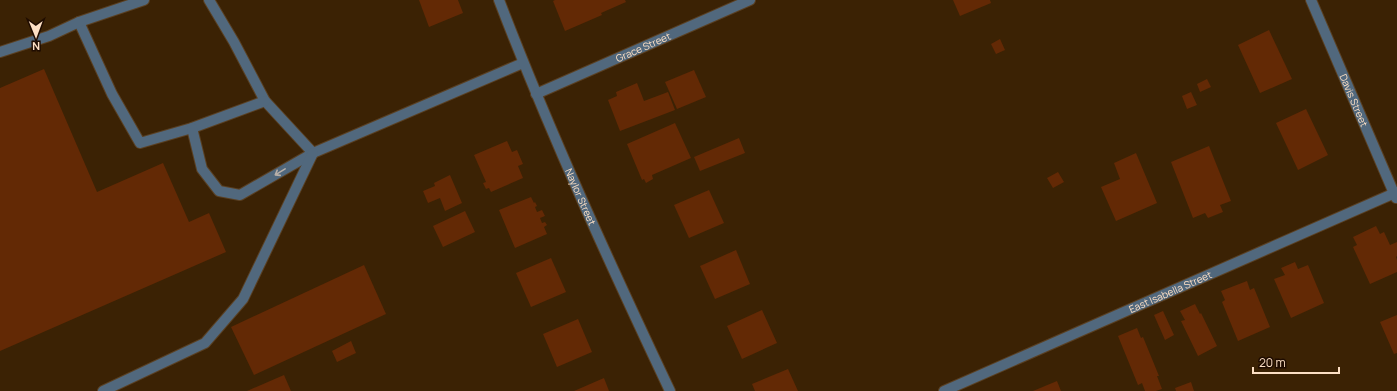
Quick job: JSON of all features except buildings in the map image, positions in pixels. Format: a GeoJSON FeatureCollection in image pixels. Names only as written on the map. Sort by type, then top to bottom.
{"type":"FeatureCollection","features":[{"type":"Feature","properties":{"kind":"street"},"geometry":{"type":"LineString","coordinates":[[0,52],[50,36],[79,22],[144,0]]}},
{"type":"Feature","properties":{"kind":"street"},"geometry":{"type":"LineString","coordinates":[[208,0],[234,42],[265,101],[313,153]]}},
{"type":"Feature","properties":{"kind":"street","name":"Naylor Street"},"geometry":{"type":"LineString","coordinates":[[499,0],[536,94],[621,288],[670,391]]}},
{"type":"Feature","properties":{"kind":"street","name":"Grace Street"},"geometry":{"type":"LineString","coordinates":[[536,94],[750,0]]}},
{"type":"Feature","properties":{"kind":"street","name":"Davis Street"},"geometry":{"type":"LineString","coordinates":[[1311,0],[1396,195]]}},
{"type":"Feature","properties":{"kind":"street"},"geometry":{"type":"LineString","coordinates":[[79,22],[112,94],[140,143],[192,128],[265,101]]}},
{"type":"Feature","properties":{"kind":"street"},"geometry":{"type":"LineString","coordinates":[[192,128],[202,169],[219,191],[240,195],[313,153],[523,63]]}},
{"type":"Feature","properties":{"kind":"street"},"geometry":{"type":"LineString","coordinates":[[103,391],[205,343],[210,338],[243,299],[313,153]]}},
{"type":"Feature","properties":{"kind":"street","name":"East Isabella Street"},"geometry":{"type":"LineString","coordinates":[[944,391],[1396,195]]}}]}
